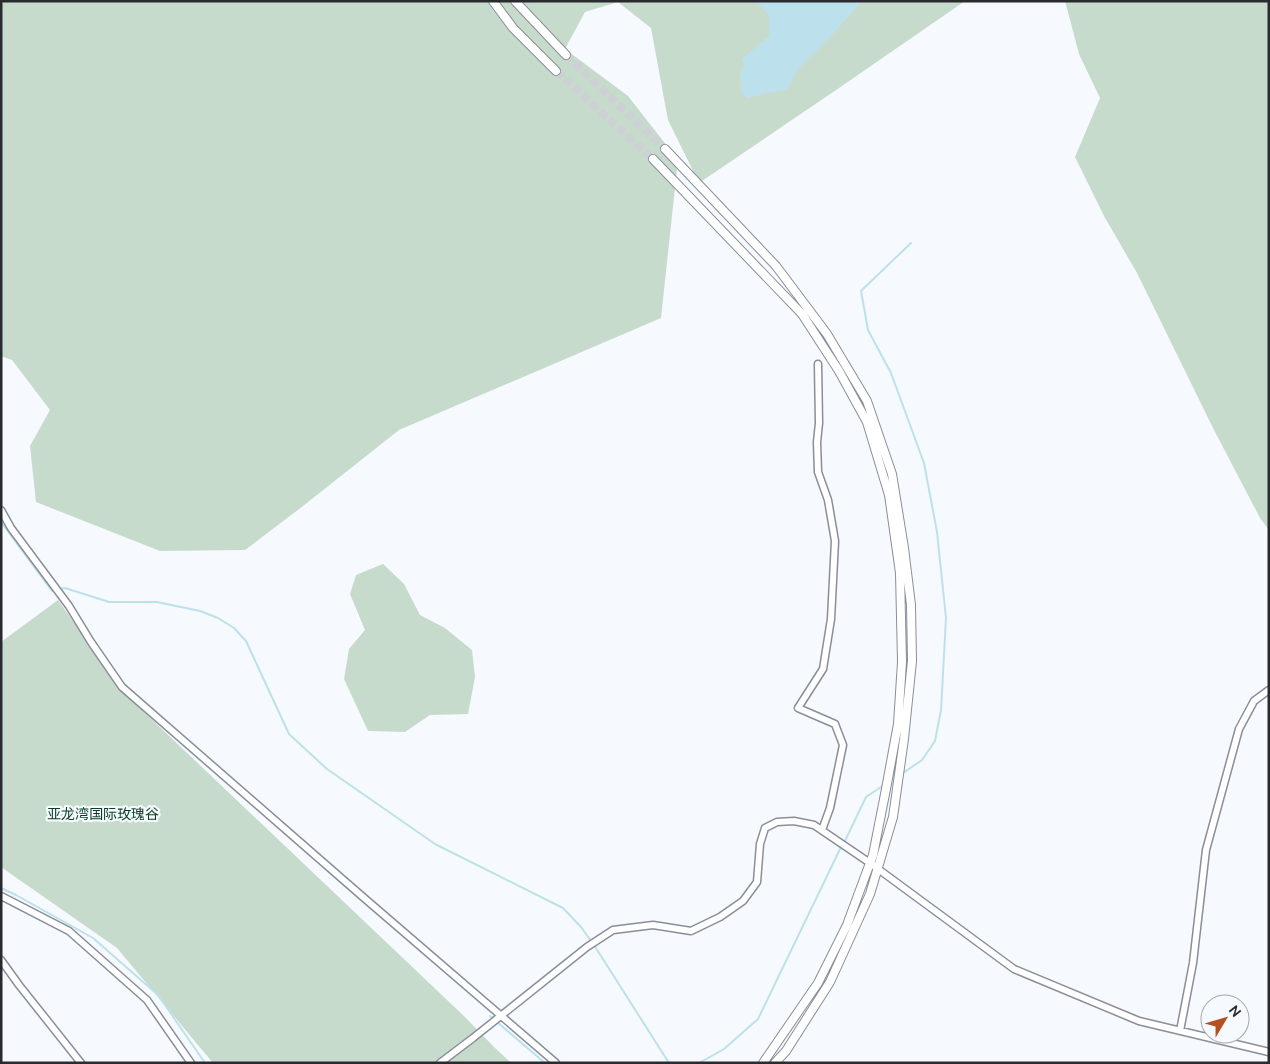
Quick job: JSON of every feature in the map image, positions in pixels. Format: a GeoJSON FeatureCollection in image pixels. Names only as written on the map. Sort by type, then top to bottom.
{"type":"FeatureCollection","features":[{"type":"Feature","properties":{"kind":"main road"},"geometry":{"type":"LineString","coordinates":[[493,1],[513,28],[556,71]]}},
{"type":"Feature","properties":{"kind":"main road"},"geometry":{"type":"LineString","coordinates":[[515,1],[566,55]]}},
{"type":"Feature","properties":{"kind":"main road"},"geometry":{"type":"LineString","coordinates":[[665,149],[776,266],[827,334],[867,401],[892,474],[911,606],[912,661],[904,739],[892,817],[878,869],[870,894],[830,982],[786,1050],[775,1063]]}},
{"type":"Feature","properties":{"kind":"main road"},"geometry":{"type":"LineString","coordinates":[[653,159],[802,314],[839,371],[866,422],[889,495],[900,573],[902,643],[898,724],[873,855],[847,925],[818,983],[763,1063]]}},
{"type":"Feature","properties":{"kind":"main road"},"geometry":{"type":"LineString","coordinates":[[902,643],[903,650],[907,653],[910,650],[912,640]]}},
{"type":"Feature","properties":{"kind":"main road"},"geometry":{"type":"LineString","coordinates":[[901,676],[904,670],[908,669],[910,678]]}},
{"type":"Feature","properties":{"kind":"street"},"geometry":{"type":"LineString","coordinates":[[818,364],[818,472],[828,500],[835,541],[832,619],[823,669],[798,708],[835,724],[843,745],[830,808],[822,830]]}},
{"type":"Feature","properties":{"kind":"street"},"geometry":{"type":"LineString","coordinates":[[1,510],[11,528],[69,606],[122,687],[556,1063]]}},
{"type":"Feature","properties":{"kind":"street"},"geometry":{"type":"LineString","coordinates":[[1180,1031],[1193,963],[1206,850],[1239,729],[1254,701],[1269,690]]}},
{"type":"Feature","properties":{"kind":"street"},"geometry":{"type":"LineString","coordinates":[[440,1063],[599,938],[613,930],[653,925],[691,931],[720,917],[743,901],[757,882],[760,844],[765,828],[777,822],[814,825],[870,863],[1014,969],[1139,1021],[1269,1052]]}},
{"type":"Feature","properties":{"kind":"street"},"geometry":{"type":"LineString","coordinates":[[1,896],[69,931],[147,1000],[191,1063]]}},
{"type":"Feature","properties":{"kind":"street"},"geometry":{"type":"LineString","coordinates":[[1,960],[81,1063]]}},
{"type":"Feature","properties":{"kind":"green space"},"geometry":{"type":"Polygon","coordinates":[[[1,1],[965,1],[699,183],[668,120],[651,28],[618,2],[585,12],[565,49],[628,96],[678,160],[661,318],[399,430],[245,550],[160,551],[36,502],[30,446],[50,410],[12,360],[1,356],[1,1]]]}},
{"type":"Feature","properties":{"kind":"green space"},"geometry":{"type":"Polygon","coordinates":[[[1065,1],[1269,1],[1269,530],[1260,518],[1213,428],[1137,273],[1104,216],[1075,157],[1100,98],[1079,54],[1065,1]]]}},
{"type":"Feature","properties":{"kind":"green space"},"geometry":{"type":"Polygon","coordinates":[[[383,564],[404,584],[420,615],[445,628],[472,650],[475,677],[468,714],[430,715],[405,732],[368,731],[344,679],[349,649],[365,630],[350,594],[356,575],[383,564]]]}},
{"type":"Feature","properties":{"kind":"green space","name":"亚龙湾国际玫瑰谷"},"geometry":{"type":"Polygon","coordinates":[[[58,600],[125,694],[511,1063],[213,1063],[117,948],[1,867],[1,642],[58,600]]]}},
{"type":"Feature","properties":{"kind":"water"},"geometry":{"type":"Polygon","coordinates":[[[756,1],[862,1],[797,70],[787,90],[748,98],[742,94],[740,75],[744,65],[742,59],[769,36],[769,15],[756,1]]]}},
{"type":"Feature","properties":{"kind":"waterway"},"geometry":{"type":"LineString","coordinates":[[903,773],[922,760],[935,741],[941,710],[946,618],[937,532],[924,463],[891,373],[868,330],[861,291],[911,243]]}},
{"type":"Feature","properties":{"kind":"waterway"},"geometry":{"type":"LineString","coordinates":[[1,522],[52,591],[54,590]]}},
{"type":"Feature","properties":{"kind":"waterway"},"geometry":{"type":"LineString","coordinates":[[59,589],[65,588],[109,602],[157,602],[200,611],[218,618],[234,628],[246,641],[289,734],[327,769],[435,844],[563,908],[591,941]]}},
{"type":"Feature","properties":{"kind":"waterway"},"geometry":{"type":"LineString","coordinates":[[844,843],[866,797],[884,785]]}},
{"type":"Feature","properties":{"kind":"waterway"},"geometry":{"type":"LineString","coordinates":[[699,1063],[724,1049],[758,1019],[841,847]]}},
{"type":"Feature","properties":{"kind":"waterway"},"geometry":{"type":"LineString","coordinates":[[1,888],[93,938],[158,995],[205,1063]]}},
{"type":"Feature","properties":{"kind":"waterway"},"geometry":{"type":"LineString","coordinates":[[594,945],[669,1063]]}},
{"type":"Feature","properties":{"kind":"waterway"},"geometry":{"type":"LineString","coordinates":[[490,1016],[545,1063]]}},
{"type":"Feature","properties":{"kind":"tunnel"},"geometry":{"type":"LineString","coordinates":[[566,55],[665,149]]}},
{"type":"Feature","properties":{"kind":"tunnel"},"geometry":{"type":"LineString","coordinates":[[556,71],[653,159]]}}]}
